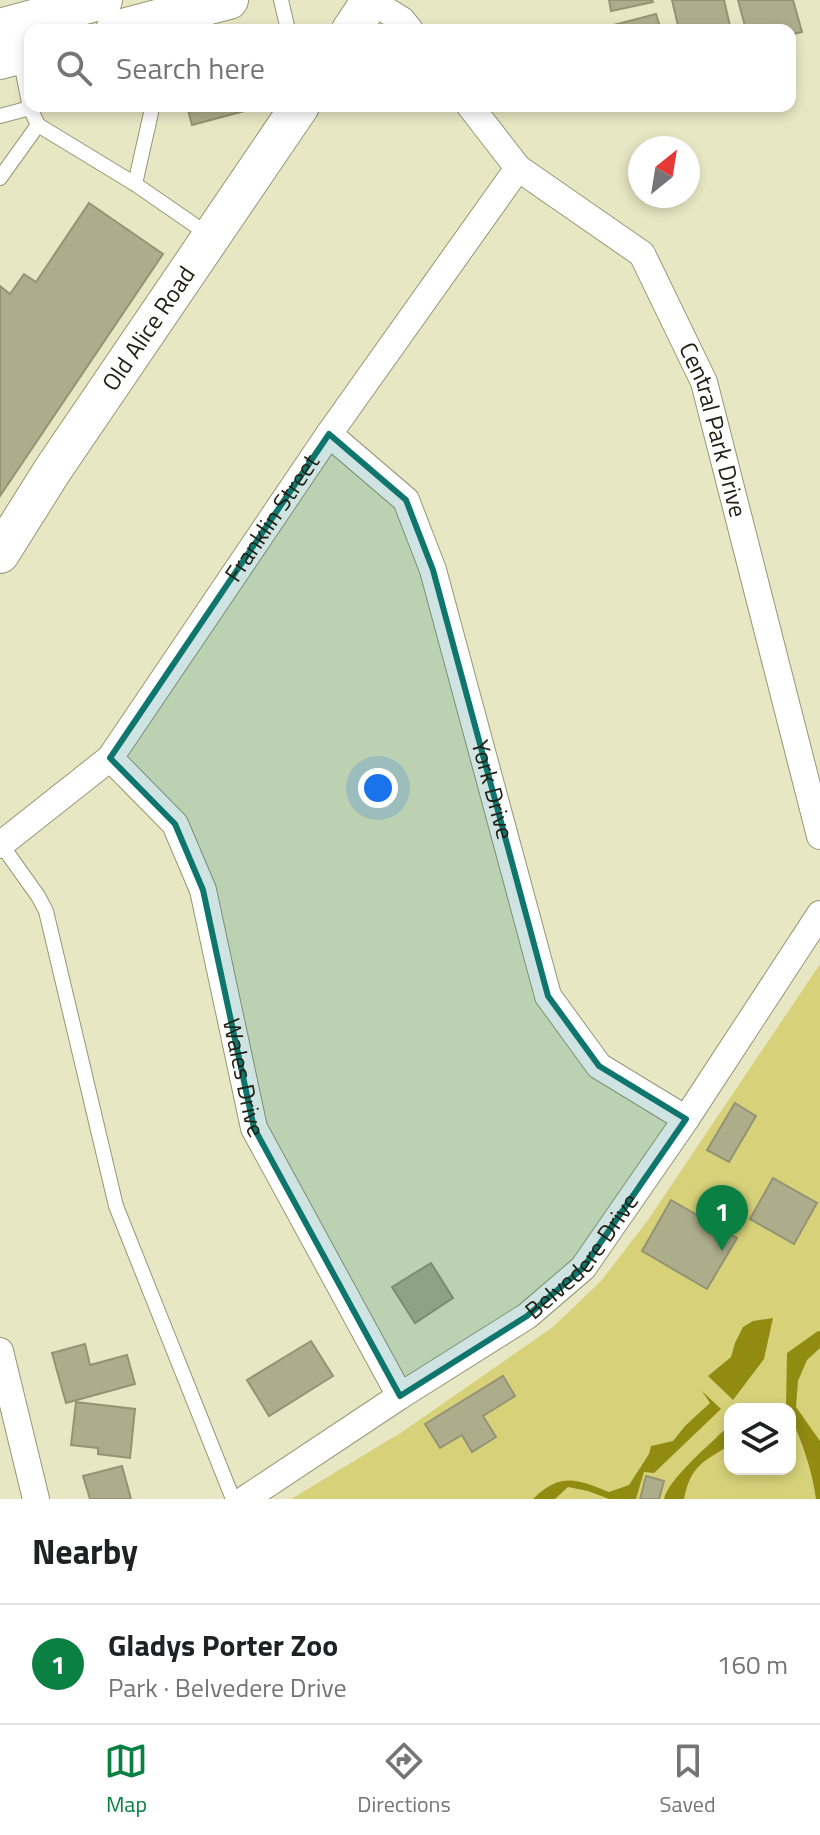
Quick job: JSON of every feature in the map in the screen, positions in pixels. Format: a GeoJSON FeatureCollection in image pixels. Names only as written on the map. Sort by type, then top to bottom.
{"type":"FeatureCollection","features":[{"type":"Feature","properties":{"kind":"main road"},"geometry":{"type":"LineString","coordinates":[[58,24],[103,0]]}},
{"type":"Feature","properties":{"kind":"main road"},"geometry":{"type":"LineString","coordinates":[[142,24],[229,0]]}},
{"type":"Feature","properties":{"kind":"main road"},"geometry":{"type":"LineString","coordinates":[[355,24],[371,0]]}},
{"type":"Feature","properties":{"kind":"main road","name":"Old Alice Road"},"geometry":{"type":"LineString","coordinates":[[0,554],[52,471],[296,112]]}},
{"type":"Feature","properties":{"kind":"street"},"geometry":{"type":"LineString","coordinates":[[371,0],[405,24]]}},
{"type":"Feature","properties":{"kind":"street","name":"Central Park Drive"},"geometry":{"type":"LineString","coordinates":[[475,112],[518,168],[642,254],[704,382],[820,836]]}},
{"type":"Feature","properties":{"kind":"street","name":"Franklin Street"},"geometry":{"type":"LineString","coordinates":[[1,844],[110,758],[329,434],[518,168]]}},
{"type":"Feature","properties":{"kind":"street","name":"York Drive"},"geometry":{"type":"LineString","coordinates":[[329,434],[406,500],[433,570],[548,996],[599,1066],[686,1119]]}},
{"type":"Feature","properties":{"kind":"street","name":"Wales Drive"},"geometry":{"type":"LineString","coordinates":[[110,758],[175,824],[203,890],[254,1128],[400,1396]]}},
{"type":"Feature","properties":{"kind":"street","name":"Belvedere Drive"},"geometry":{"type":"LineString","coordinates":[[245,1499],[527,1316],[583,1268],[686,1119],[820,914]]}},
{"type":"Feature","properties":{"kind":"street"},"geometry":{"type":"LineString","coordinates":[[0,1351],[36,1499]]}},
{"type":"Feature","properties":{"kind":"lane"},"geometry":{"type":"LineString","coordinates":[[281,0],[287,24]]}},
{"type":"Feature","properties":{"kind":"lane"},"geometry":{"type":"LineString","coordinates":[[12,49],[24,88]]}},
{"type":"Feature","properties":{"kind":"lane"},"geometry":{"type":"LineString","coordinates":[[0,116],[24,110]]}},
{"type":"Feature","properties":{"kind":"lane"},"geometry":{"type":"LineString","coordinates":[[32,112],[38,125],[135,184],[211,237]]}},
{"type":"Feature","properties":{"kind":"lane"},"geometry":{"type":"LineString","coordinates":[[135,184],[151,112]]}},
{"type":"Feature","properties":{"kind":"lane"},"geometry":{"type":"LineString","coordinates":[[0,178],[38,125]]}},
{"type":"Feature","properties":{"kind":"lane"},"geometry":{"type":"LineString","coordinates":[[1,844],[46,911],[116,1206],[233,1499]]}},
{"type":"Feature","properties":{"kind":"highlighted area"},"geometry":{"type":"Polygon","coordinates":[[[329,434],[406,500],[433,570],[548,996],[599,1066],[686,1119],[583,1268],[527,1316],[400,1396],[254,1128],[203,890],[175,824],[110,758],[329,434]]]}},
{"type":"Feature","properties":{"kind":"shaded area"},"geometry":{"type":"Polygon","coordinates":[[[820,964],[820,1499],[291,1499],[402,1432],[553,1327],[601,1281],[648,1220],[820,964]]]}},
{"type":"Feature","properties":{"kind":"shaded area"},"geometry":{"type":"Polygon","coordinates":[[[773,1318],[764,1359],[733,1400],[708,1376],[731,1357],[743,1327],[753,1321],[773,1318]]]}},
{"type":"Feature","properties":{"kind":"shaded area"},"geometry":{"type":"Polygon","coordinates":[[[820,1332],[820,1348],[807,1360],[798,1381],[796,1407],[796,1403],[786,1403],[787,1353],[820,1332]]]}},
{"type":"Feature","properties":{"kind":"shaded area"},"geometry":{"type":"Polygon","coordinates":[[[702,1391],[721,1409],[654,1473],[644,1472],[636,1499],[609,1499],[568,1487],[555,1499],[533,1499],[560,1481],[578,1481],[609,1492],[629,1485],[651,1446],[673,1441],[710,1403],[702,1391]]]}},
{"type":"Feature","properties":{"kind":"shaded area"},"geometry":{"type":"Polygon","coordinates":[[[796,1407],[820,1441],[820,1499],[816,1499],[806,1456],[796,1430],[796,1407]]]}},
{"type":"Feature","properties":{"kind":"shaded area"},"geometry":{"type":"Polygon","coordinates":[[[722,1432],[724,1449],[695,1471],[684,1499],[664,1499],[680,1473],[722,1432]]]}},
{"type":"Feature","properties":{"kind":"building"},"geometry":{"type":"Polygon","coordinates":[[[609,0],[652,0],[653,2],[611,11],[609,0]]]}},
{"type":"Feature","properties":{"kind":"building"},"geometry":{"type":"Polygon","coordinates":[[[672,0],[724,0],[730,24],[678,24],[672,0]]]}},
{"type":"Feature","properties":{"kind":"building"},"geometry":{"type":"Polygon","coordinates":[[[738,0],[793,0],[802,32],[796,34],[796,24],[744,24],[738,0]]]}},
{"type":"Feature","properties":{"kind":"building"},"geometry":{"type":"Polygon","coordinates":[[[656,14],[659,24],[618,24],[656,14]]]}},
{"type":"Feature","properties":{"kind":"building"},"geometry":{"type":"Polygon","coordinates":[[[189,112],[241,112],[192,125],[189,112]]]}},
{"type":"Feature","properties":{"kind":"building"},"geometry":{"type":"Polygon","coordinates":[[[89,203],[163,254],[0,496],[0,286],[10,294],[24,274],[36,282],[89,203]]]}},
{"type":"Feature","properties":{"kind":"building"},"geometry":{"type":"Polygon","coordinates":[[[735,1103],[756,1116],[729,1162],[707,1150],[735,1103]]]}},
{"type":"Feature","properties":{"kind":"building"},"geometry":{"type":"Polygon","coordinates":[[[773,1178],[817,1203],[794,1244],[750,1219],[773,1178]]]}},
{"type":"Feature","properties":{"kind":"building"},"geometry":{"type":"Polygon","coordinates":[[[671,1200],[737,1238],[707,1289],[642,1251],[671,1200]]]}},
{"type":"Feature","properties":{"kind":"building"},"geometry":{"type":"Polygon","coordinates":[[[431,1263],[453,1298],[415,1323],[392,1287],[431,1263]]]}},
{"type":"Feature","properties":{"kind":"building"},"geometry":{"type":"Polygon","coordinates":[[[311,1341],[333,1376],[269,1416],[247,1380],[311,1341]]]}},
{"type":"Feature","properties":{"kind":"building"},"geometry":{"type":"Polygon","coordinates":[[[85,1344],[90,1365],[127,1355],[135,1384],[66,1403],[52,1353],[85,1344]]]}},
{"type":"Feature","properties":{"kind":"building"},"geometry":{"type":"Polygon","coordinates":[[[503,1376],[515,1396],[483,1416],[496,1437],[472,1452],[462,1435],[440,1448],[425,1424],[503,1376]]]}},
{"type":"Feature","properties":{"kind":"building"},"geometry":{"type":"Polygon","coordinates":[[[76,1402],[135,1409],[130,1458],[98,1454],[98,1448],[71,1445],[76,1402]]]}},
{"type":"Feature","properties":{"kind":"building"},"geometry":{"type":"Polygon","coordinates":[[[122,1466],[131,1499],[90,1499],[83,1476],[122,1466]]]}},
{"type":"Feature","properties":{"kind":"building"},"geometry":{"type":"Polygon","coordinates":[[[646,1476],[664,1481],[659,1499],[640,1499],[646,1476]]]}},
{"type":"Feature","properties":{"kind":"place","name":"Gladys Porter Zoo"},"geometry":{"type":"Point","coordinates":[722,1251]}}]}
